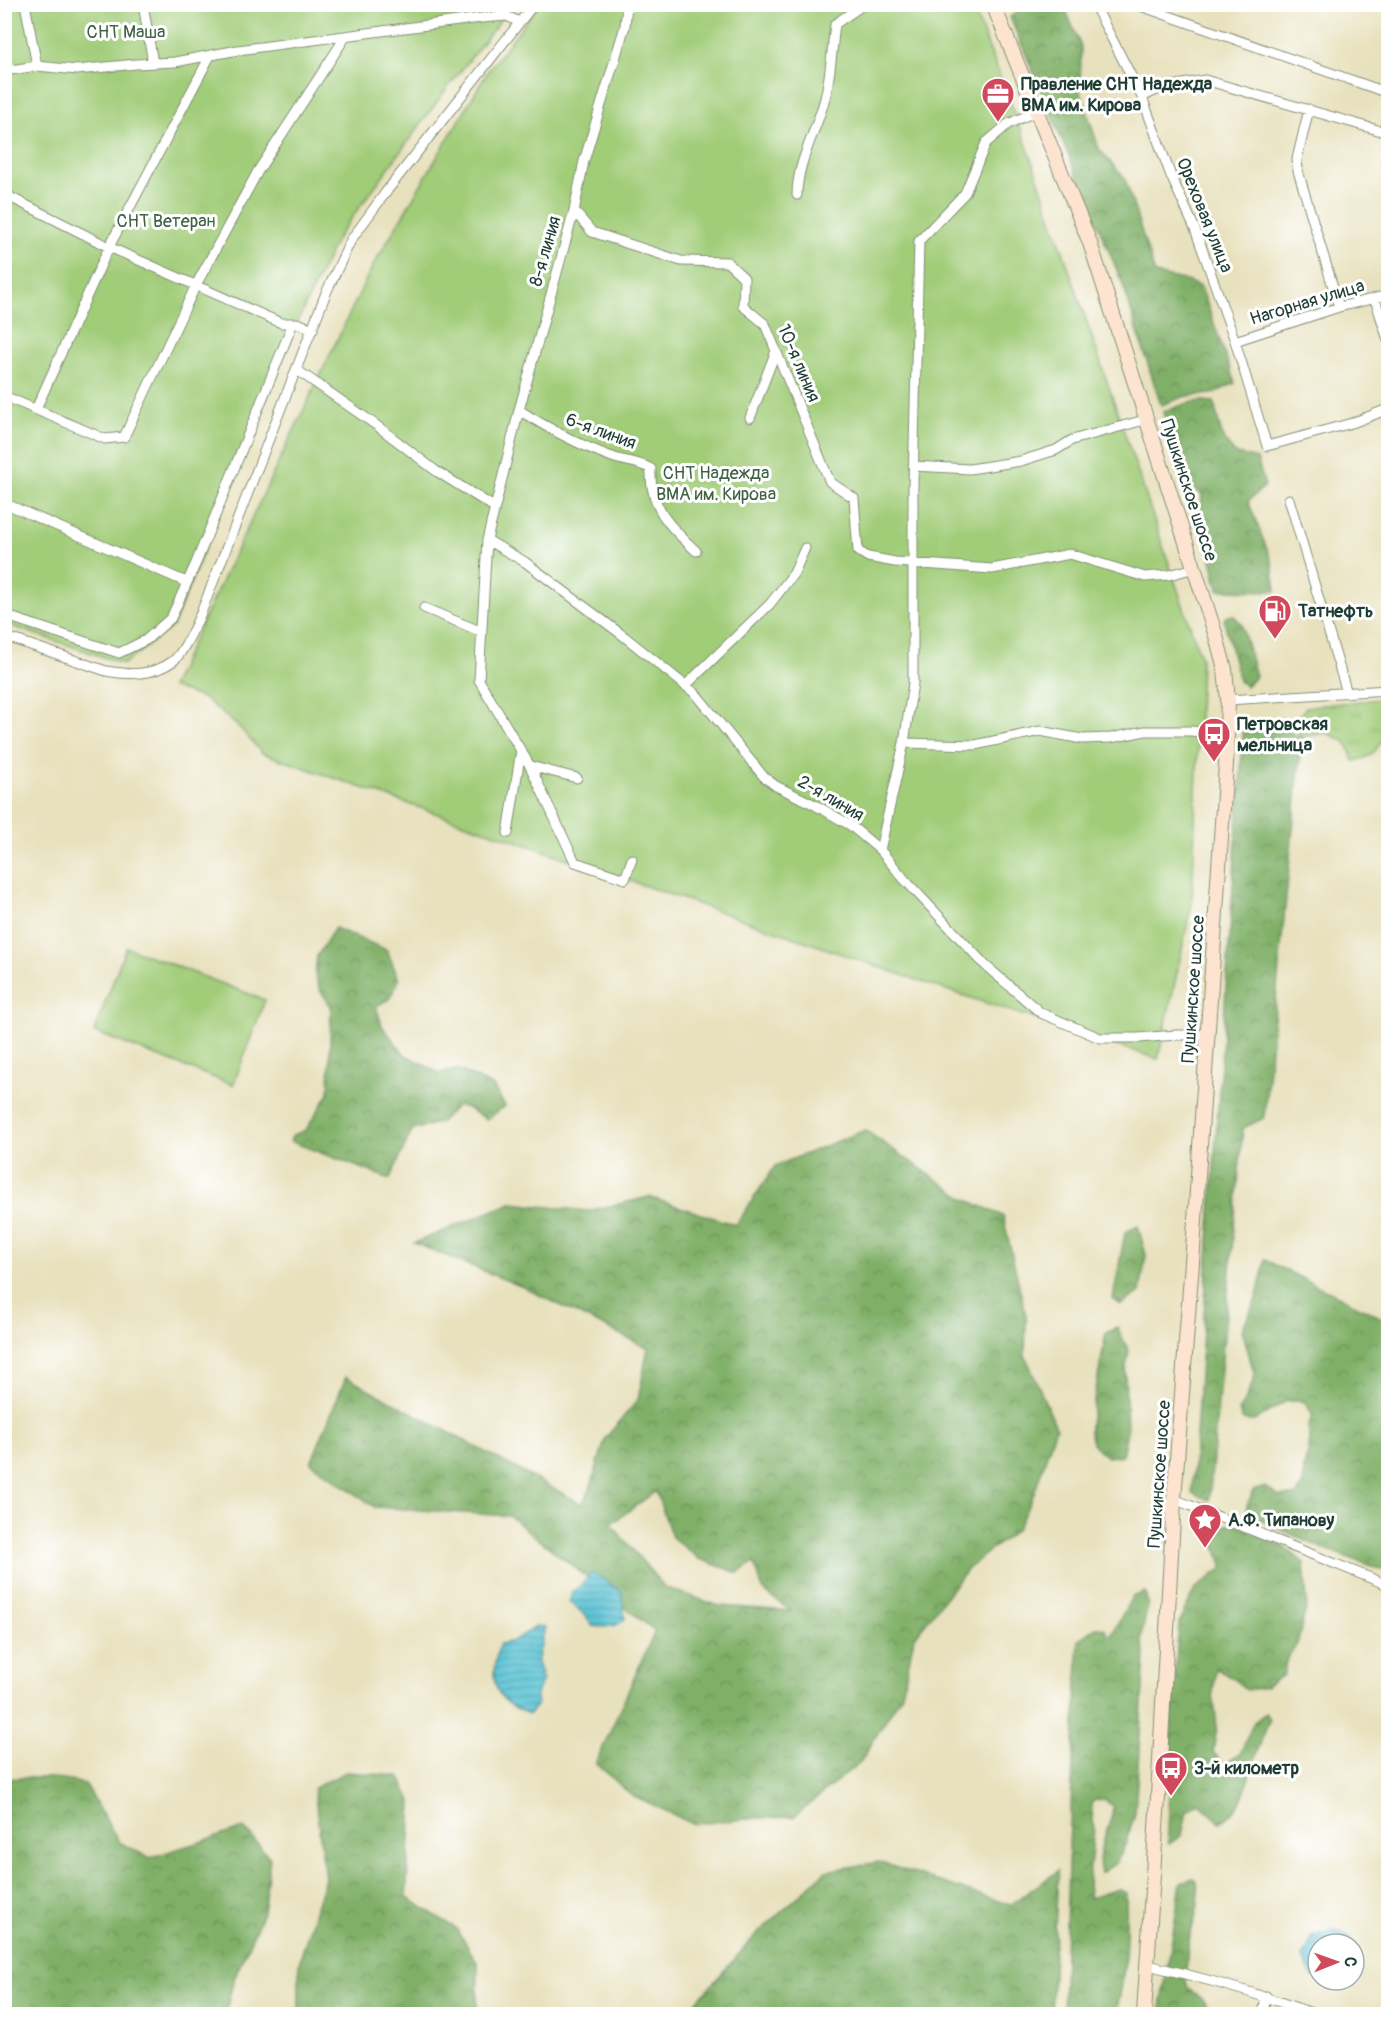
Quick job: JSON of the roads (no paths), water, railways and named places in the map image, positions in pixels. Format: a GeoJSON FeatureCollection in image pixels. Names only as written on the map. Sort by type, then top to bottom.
{"type":"FeatureCollection","features":[{"type":"Feature","properties":{"kind":"main road","name":"Пушкинское шоссе"},"geometry":{"type":"LineString","coordinates":[[993,4],[1090,243],[1216,636],[1225,669],[1228,700],[1174,1499],[1144,2014]]}},
{"type":"Feature","properties":{"kind":"street"},"geometry":{"type":"LineString","coordinates":[[25,4],[37,66]]}},
{"type":"Feature","properties":{"kind":"street"},"geometry":{"type":"LineString","coordinates":[[142,4],[153,63]]}},
{"type":"Feature","properties":{"kind":"street"},"geometry":{"type":"LineString","coordinates":[[4,636],[106,671],[123,674],[147,674],[175,660],[201,613],[314,329],[326,293],[351,240],[534,4]]}},
{"type":"Feature","properties":{"kind":"street","name":"8-я линия"},"geometry":{"type":"LineString","coordinates":[[494,507],[573,212],[584,161],[625,26],[627,4]]}},
{"type":"Feature","properties":{"kind":"street"},"geometry":{"type":"LineString","coordinates":[[797,195],[797,185],[804,158],[826,95],[835,24],[864,4]]}},
{"type":"Feature","properties":{"kind":"street","name":"Ореховая улица"},"geometry":{"type":"LineString","coordinates":[[1094,4],[1142,97],[1171,176],[1194,229],[1235,341],[1267,446],[1352,423],[1389,409]]}},
{"type":"Feature","properties":{"kind":"street"},"geometry":{"type":"LineString","coordinates":[[1135,4],[1389,93]]}},
{"type":"Feature","properties":{"kind":"street"},"geometry":{"type":"LineString","coordinates":[[4,71],[37,66],[77,70],[175,62],[481,18],[507,16],[519,22]]}},
{"type":"Feature","properties":{"kind":"street"},"geometry":{"type":"LineString","coordinates":[[4,396],[105,439],[124,437],[196,285],[258,171],[346,36]]}},
{"type":"Feature","properties":{"kind":"street"},"geometry":{"type":"LineString","coordinates":[[36,410],[109,248],[210,56]]}},
{"type":"Feature","properties":{"kind":"street"},"geometry":{"type":"LineString","coordinates":[[1142,97],[1161,88],[1205,80],[1389,133]]}},
{"type":"Feature","properties":{"kind":"street"},"geometry":{"type":"LineString","coordinates":[[1309,109],[1298,159],[1298,171],[1340,307]]}},
{"type":"Feature","properties":{"kind":"street"},"geometry":{"type":"LineString","coordinates":[[880,850],[904,743],[913,683],[913,466],[919,241],[965,193],[986,143],[1008,124],[1035,112]]}},
{"type":"Feature","properties":{"kind":"street"},"geometry":{"type":"LineString","coordinates":[[4,194],[109,248],[281,323],[293,323],[314,329]]}},
{"type":"Feature","properties":{"kind":"street","name":"10-я линия"},"geometry":{"type":"LineString","coordinates":[[573,212],[592,232],[681,261],[727,261],[744,278],[743,306],[765,324],[830,482],[854,498],[858,551],[868,558],[912,563]]}},
{"type":"Feature","properties":{"kind":"street","name":"Нагорная улица"},"geometry":{"type":"LineString","coordinates":[[1235,341],[1340,307],[1389,295]]}},
{"type":"Feature","properties":{"kind":"street"},"geometry":{"type":"LineString","coordinates":[[1375,299],[1389,340]]}},
{"type":"Feature","properties":{"kind":"street"},"geometry":{"type":"LineString","coordinates":[[4,615],[119,653],[146,640],[171,618],[196,563],[293,323]]}},
{"type":"Feature","properties":{"kind":"street"},"geometry":{"type":"LineString","coordinates":[[750,418],[776,351]]}},
{"type":"Feature","properties":{"kind":"street"},"geometry":{"type":"LineString","coordinates":[[297,370],[376,425],[436,471],[494,507],[487,540],[479,680],[530,766],[575,862],[625,879],[632,859]]}},
{"type":"Feature","properties":{"kind":"street","name":"6-я линия"},"geometry":{"type":"LineString","coordinates":[[519,410],[551,430],[617,459],[640,463],[651,469],[650,482],[653,498],[672,529],[696,551]]}},
{"type":"Feature","properties":{"kind":"street"},"geometry":{"type":"LineString","coordinates":[[913,466],[970,470],[1021,461],[1056,450],[1072,440],[1148,419]]}},
{"type":"Feature","properties":{"kind":"street"},"geometry":{"type":"LineString","coordinates":[[1289,499],[1347,693]]}},
{"type":"Feature","properties":{"kind":"street"},"geometry":{"type":"LineString","coordinates":[[4,503],[186,582]]}},
{"type":"Feature","properties":{"kind":"street","name":"2-я линия"},"geometry":{"type":"LineString","coordinates":[[487,540],[525,561],[696,694],[764,777],[776,786],[850,825],[880,850],[986,966],[1041,1012],[1100,1038],[1207,1035]]}},
{"type":"Feature","properties":{"kind":"street"},"geometry":{"type":"LineString","coordinates":[[685,686],[770,604],[794,573],[806,548]]}},
{"type":"Feature","properties":{"kind":"street"},"geometry":{"type":"LineString","coordinates":[[912,563],[992,568],[1070,554],[1145,577],[1170,575],[1195,568]]}},
{"type":"Feature","properties":{"kind":"street"},"geometry":{"type":"LineString","coordinates":[[424,608],[482,632]]}},
{"type":"Feature","properties":{"kind":"street"},"geometry":{"type":"LineString","coordinates":[[1228,700],[1389,690]]}},
{"type":"Feature","properties":{"kind":"street"},"geometry":{"type":"LineString","coordinates":[[904,743],[975,745],[1040,731],[1082,739],[1111,738],[1145,731],[1191,731],[1227,735]]}},
{"type":"Feature","properties":{"kind":"street"},"geometry":{"type":"LineString","coordinates":[[508,833],[521,750]]}},
{"type":"Feature","properties":{"kind":"street"},"geometry":{"type":"LineString","coordinates":[[530,766],[577,778]]}},
{"type":"Feature","properties":{"kind":"street"},"geometry":{"type":"LineString","coordinates":[[1174,1499],[1389,1585]]}},
{"type":"Feature","properties":{"kind":"street"},"geometry":{"type":"LineString","coordinates":[[1148,1965],[1266,1996],[1314,2014]]}},
{"type":"Feature","properties":{"kind":"street"},"geometry":{"type":"LineString","coordinates":[[1263,2014],[1266,1996]]}},
{"type":"Feature","properties":{"kind":"water"},"geometry":{"type":"Polygon","coordinates":[[[591,1573],[622,1591],[625,1619],[614,1626],[592,1626],[585,1615],[569,1602],[573,1591],[584,1583],[591,1573]]]}},
{"type":"Feature","properties":{"kind":"water"},"geometry":{"type":"Polygon","coordinates":[[[536,1627],[545,1627],[537,1663],[543,1680],[536,1693],[538,1703],[529,1714],[517,1709],[500,1695],[494,1678],[494,1667],[500,1644],[513,1641],[536,1627]]]}},
{"type":"Feature","properties":{"kind":"place","name":"Правление СНТ Надежда ВМА им. Кирова"},"geometry":{"type":"Point","coordinates":[998,123]}},
{"type":"Feature","properties":{"kind":"place","name":"Татнефть"},"geometry":{"type":"Point","coordinates":[1275,640]}},
{"type":"Feature","properties":{"kind":"place","name":"Петровская мельница"},"geometry":{"type":"Point","coordinates":[1214,763]}},
{"type":"Feature","properties":{"kind":"place","name":"А.Ф. Типанову"},"geometry":{"type":"Point","coordinates":[1205,1549]}},
{"type":"Feature","properties":{"kind":"place","name":"3-й километр"},"geometry":{"type":"Point","coordinates":[1171,1797]}},
{"type":"Feature","properties":{"kind":"park label","name":"СНТ Маша"},"geometry":{"type":"Point","coordinates":[126,32]}},
{"type":"Feature","properties":{"kind":"park label","name":"СНТ Ветеран"},"geometry":{"type":"Point","coordinates":[166,221]}},
{"type":"Feature","properties":{"kind":"park label","name":"СНТ Надежда ВМА им. Кирова"},"geometry":{"type":"Point","coordinates":[716,483]}}]}
